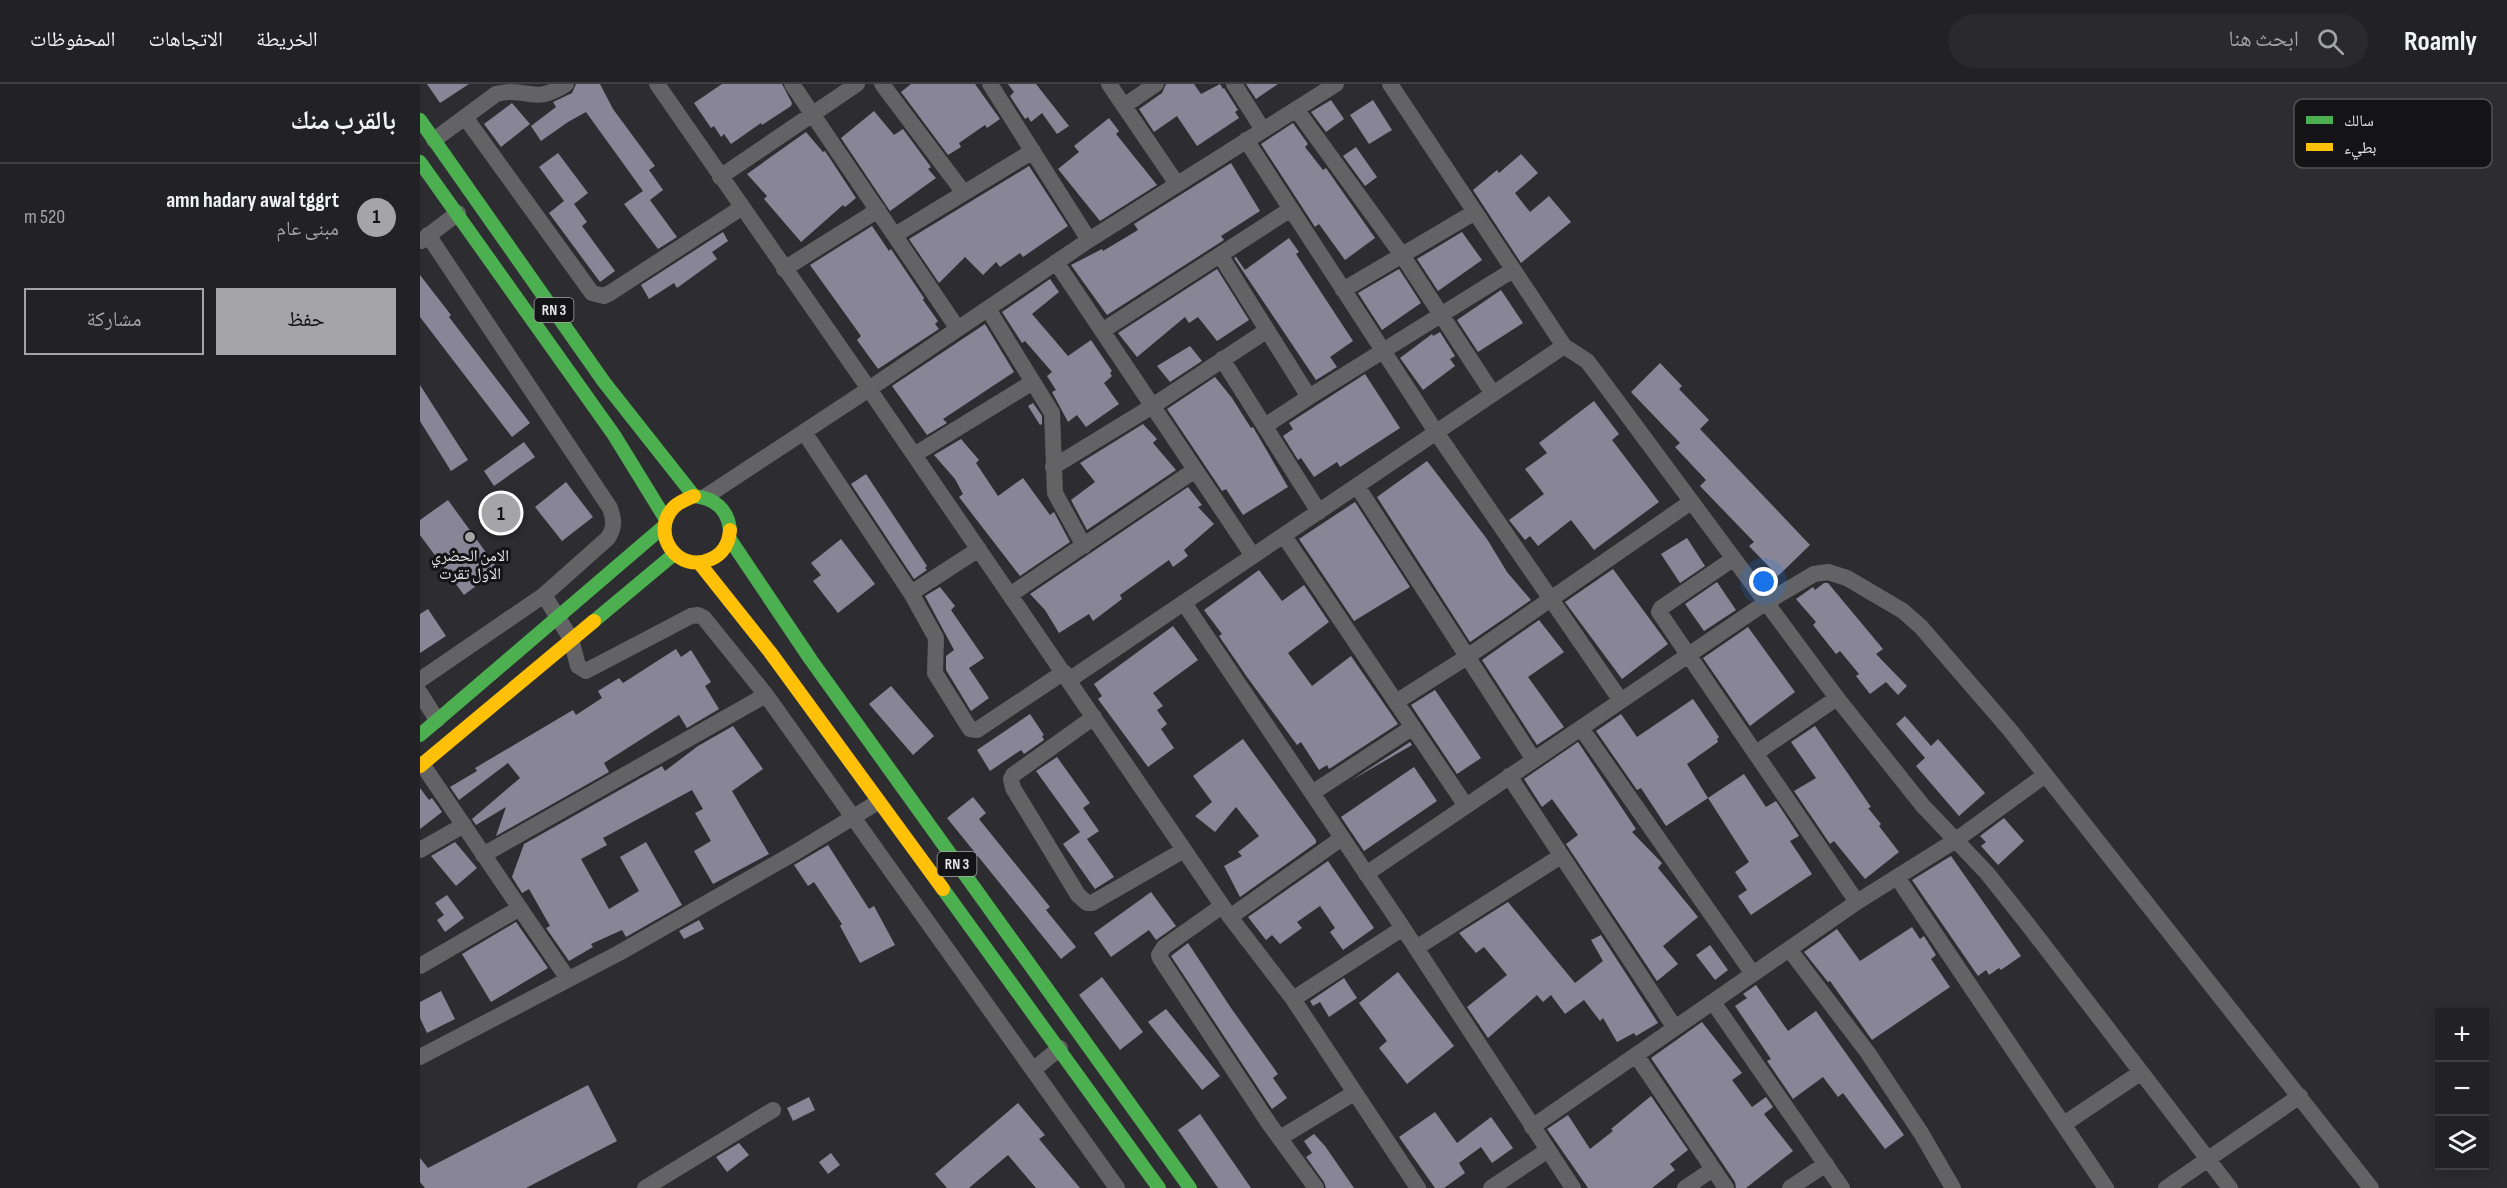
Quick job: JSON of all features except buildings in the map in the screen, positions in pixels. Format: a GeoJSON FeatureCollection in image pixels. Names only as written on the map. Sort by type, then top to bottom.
{"type":"FeatureCollection","features":[{"type":"Feature","properties":{"kind":"main road","name":"RN 3"},"geometry":{"type":"LineString","coordinates":[[420,120],[604,382],[699,496]]}},
{"type":"Feature","properties":{"kind":"main road","name":"RN 3"},"geometry":{"type":"LineString","coordinates":[[420,162],[614,435],[664,522]]}},
{"type":"Feature","properties":{"kind":"main road"},"geometry":{"type":"LineString","coordinates":[[420,735],[557,618],[664,522],[672,507],[681,500],[699,496],[722,508],[730,528],[729,538],[723,550],[713,559],[700,564],[686,562],[673,555],[667,547],[664,522]]}},
{"type":"Feature","properties":{"kind":"main road","name":"RN 3"},"geometry":{"type":"LineString","coordinates":[[729,538],[810,660],[1190,1188]]}},
{"type":"Feature","properties":{"kind":"main road"},"geometry":{"type":"LineString","coordinates":[[421,765],[673,555]]}},
{"type":"Feature","properties":{"kind":"main road","name":"RN 3"},"geometry":{"type":"LineString","coordinates":[[700,564],[770,652],[1060,1048],[1159,1188]]}},
{"type":"Feature","properties":{"kind":"street"},"geometry":{"type":"LineString","coordinates":[[434,140],[502,88],[543,96],[552,94],[566,84]]}},
{"type":"Feature","properties":{"kind":"street"},"geometry":{"type":"LineString","coordinates":[[657,84],[979,549],[1226,912],[1293,999],[1418,1188]]}},
{"type":"Feature","properties":{"kind":"street"},"geometry":{"type":"LineString","coordinates":[[792,84],[958,329]]}},
{"type":"Feature","properties":{"kind":"street"},"geometry":{"type":"LineString","coordinates":[[720,177],[857,84]]}},
{"type":"Feature","properties":{"kind":"street"},"geometry":{"type":"LineString","coordinates":[[882,84],[964,193]]}},
{"type":"Feature","properties":{"kind":"street"},"geometry":{"type":"LineString","coordinates":[[990,84],[1089,240]]}},
{"type":"Feature","properties":{"kind":"street"},"geometry":{"type":"LineString","coordinates":[[1109,84],[1177,184]]}},
{"type":"Feature","properties":{"kind":"street"},"geometry":{"type":"LineString","coordinates":[[1124,106],[1155,84]]}},
{"type":"Feature","properties":{"kind":"street"},"geometry":{"type":"LineString","coordinates":[[1234,84],[1263,130]]}},
{"type":"Feature","properties":{"kind":"street"},"geometry":{"type":"LineString","coordinates":[[699,496],[804,432],[1089,240],[1336,84]]}},
{"type":"Feature","properties":{"kind":"street"},"geometry":{"type":"LineString","coordinates":[[1390,84],[1564,346],[1587,361],[1837,698],[1923,806],[1987,873],[2230,1188]]}},
{"type":"Feature","properties":{"kind":"street"},"geometry":{"type":"LineString","coordinates":[[1296,109],[1402,255],[1493,394]]}},
{"type":"Feature","properties":{"kind":"street"},"geometry":{"type":"LineString","coordinates":[[465,117],[592,292],[598,295],[610,293],[741,208]]}},
{"type":"Feature","properties":{"kind":"street"},"geometry":{"type":"LineString","coordinates":[[1246,140],[1436,432],[1622,700]]}},
{"type":"Feature","properties":{"kind":"street"},"geometry":{"type":"LineString","coordinates":[[895,235],[1033,151]]}},
{"type":"Feature","properties":{"kind":"street"},"geometry":{"type":"LineString","coordinates":[[1102,331],[1291,209]]}},
{"type":"Feature","properties":{"kind":"street"},"geometry":{"type":"LineString","coordinates":[[784,269],[878,210]]}},
{"type":"Feature","properties":{"kind":"street"},"geometry":{"type":"LineString","coordinates":[[1343,290],[1475,212]]}},
{"type":"Feature","properties":{"kind":"street"},"geometry":{"type":"LineString","coordinates":[[420,680],[544,595],[608,538],[613,530],[614,519],[610,508],[424,238],[458,213]]}},
{"type":"Feature","properties":{"kind":"street"},"geometry":{"type":"LineString","coordinates":[[1220,255],[1309,397]]}},
{"type":"Feature","properties":{"kind":"street"},"geometry":{"type":"LineString","coordinates":[[1056,262],[1253,556]]}},
{"type":"Feature","properties":{"kind":"street"},"geometry":{"type":"LineString","coordinates":[[1265,426],[1513,270]]}},
{"type":"Feature","properties":{"kind":"street"},"geometry":{"type":"LineString","coordinates":[[988,309],[1052,413],[1053,483],[1059,503],[1084,546]]}},
{"type":"Feature","properties":{"kind":"street"},"geometry":{"type":"LineString","coordinates":[[1053,467],[1151,407],[1266,331]]}},
{"type":"Feature","properties":{"kind":"street"},"geometry":{"type":"LineString","coordinates":[[804,432],[911,593],[936,638],[935,673],[970,729],[977,730],[1184,603],[1564,346]]}},
{"type":"Feature","properties":{"kind":"street"},"geometry":{"type":"LineString","coordinates":[[1222,359],[1319,512]]}},
{"type":"Feature","properties":{"kind":"street"},"geometry":{"type":"LineString","coordinates":[[914,455],[1033,382]]}},
{"type":"Feature","properties":{"kind":"street"},"geometry":{"type":"LineString","coordinates":[[1010,595],[1196,470]]}},
{"type":"Feature","properties":{"kind":"street"},"geometry":{"type":"LineString","coordinates":[[1357,486],[1533,760]]}},
{"type":"Feature","properties":{"kind":"street"},"geometry":{"type":"LineString","coordinates":[[1396,702],[1467,657],[1691,502]]}},
{"type":"Feature","properties":{"kind":"street"},"geometry":{"type":"LineString","coordinates":[[1284,536],[1466,806]]}},
{"type":"Feature","properties":{"kind":"street"},"geometry":{"type":"LineString","coordinates":[[911,593],[979,549]]}},
{"type":"Feature","properties":{"kind":"street"},"geometry":{"type":"LineString","coordinates":[[1733,559],[1659,611],[1857,902]]}},
{"type":"Feature","properties":{"kind":"street"},"geometry":{"type":"LineString","coordinates":[[1366,874],[1765,603],[1814,574],[1828,572],[1847,578],[1903,611],[1921,627],[2010,730],[2371,1188]]}},
{"type":"Feature","properties":{"kind":"street"},"geometry":{"type":"LineString","coordinates":[[544,595],[571,639],[578,666],[586,671],[691,616],[698,615],[704,618],[766,695],[1117,1188]]}},
{"type":"Feature","properties":{"kind":"street"},"geometry":{"type":"LineString","coordinates":[[1184,603],[1403,928],[1574,1188]]}},
{"type":"Feature","properties":{"kind":"street"},"geometry":{"type":"LineString","coordinates":[[420,693],[437,720]]}},
{"type":"Feature","properties":{"kind":"street"},"geometry":{"type":"LineString","coordinates":[[483,855],[766,695]]}},
{"type":"Feature","properties":{"kind":"street"},"geometry":{"type":"LineString","coordinates":[[1756,753],[1837,698]]}},
{"type":"Feature","properties":{"kind":"street"},"geometry":{"type":"LineString","coordinates":[[1094,717],[1013,775],[1011,779],[1013,788],[1078,895],[1086,903],[1092,903],[1185,850]]}},
{"type":"Feature","properties":{"kind":"street"},"geometry":{"type":"LineString","coordinates":[[1312,793],[1413,727]]}},
{"type":"Feature","properties":{"kind":"street"},"geometry":{"type":"LineString","coordinates":[[1581,728],[1753,974]]}},
{"type":"Feature","properties":{"kind":"street"},"geometry":{"type":"LineString","coordinates":[[421,765],[568,979]]}},
{"type":"Feature","properties":{"kind":"street"},"geometry":{"type":"LineString","coordinates":[[1509,776],[1675,1028]]}},
{"type":"Feature","properties":{"kind":"street"},"geometry":{"type":"LineString","coordinates":[[1532,1127],[1857,902],[1956,840],[2045,776]]}},
{"type":"Feature","properties":{"kind":"street"},"geometry":{"type":"LineString","coordinates":[[420,1057],[737,886],[878,802]]}},
{"type":"Feature","properties":{"kind":"street"},"geometry":{"type":"LineString","coordinates":[[420,850],[464,825]]}},
{"type":"Feature","properties":{"kind":"street"},"geometry":{"type":"LineString","coordinates":[[1316,1188],[1162,963],[1159,955],[1164,947],[1226,912],[1342,838]]}},
{"type":"Feature","properties":{"kind":"street"},"geometry":{"type":"LineString","coordinates":[[1416,948],[1561,856]]}},
{"type":"Feature","properties":{"kind":"street"},"geometry":{"type":"LineString","coordinates":[[1897,877],[2106,1188]]}},
{"type":"Feature","properties":{"kind":"street"},"geometry":{"type":"LineString","coordinates":[[420,966],[520,908]]}},
{"type":"Feature","properties":{"kind":"street"},"geometry":{"type":"LineString","coordinates":[[1293,999],[1403,928]]}},
{"type":"Feature","properties":{"kind":"street"},"geometry":{"type":"LineString","coordinates":[[1790,949],[1868,1053],[1922,1133],[1953,1188]]}},
{"type":"Feature","properties":{"kind":"street"},"geometry":{"type":"LineString","coordinates":[[1713,1002],[1842,1188]]}},
{"type":"Feature","properties":{"kind":"street"},"geometry":{"type":"LineString","coordinates":[[1033,1070],[1060,1048]]}},
{"type":"Feature","properties":{"kind":"street"},"geometry":{"type":"LineString","coordinates":[[1636,1055],[1726,1188]]}},
{"type":"Feature","properties":{"kind":"street"},"geometry":{"type":"LineString","coordinates":[[2064,1124],[2140,1073]]}},
{"type":"Feature","properties":{"kind":"street"},"geometry":{"type":"LineString","coordinates":[[1280,1138],[1354,1092]]}},
{"type":"Feature","properties":{"kind":"street"},"geometry":{"type":"LineString","coordinates":[[2166,1188],[2300,1096]]}},
{"type":"Feature","properties":{"kind":"street"},"geometry":{"type":"LineString","coordinates":[[645,1188],[773,1110]]}},
{"type":"Feature","properties":{"kind":"street"},"geometry":{"type":"LineString","coordinates":[[1491,1188],[1548,1150]]}},
{"type":"Feature","properties":{"kind":"street"},"geometry":{"type":"LineString","coordinates":[[1790,1188],[1826,1164]]}},
{"type":"Feature","properties":{"kind":"street"},"geometry":{"type":"LineString","coordinates":[[1685,1188],[1713,1169]]}},
{"type":"Feature","properties":{"kind":"traffic: fast"},"geometry":{"type":"LineString","coordinates":[[420,120],[604,382],[694,496],[708,499],[719,506],[726,516],[730,530]]}},
{"type":"Feature","properties":{"kind":"traffic: fast"},"geometry":{"type":"LineString","coordinates":[[420,162],[614,435],[665,518]]}},
{"type":"Feature","properties":{"kind":"traffic: fast"},"geometry":{"type":"LineString","coordinates":[[420,735],[663,527]]}},
{"type":"Feature","properties":{"kind":"traffic: fast"},"geometry":{"type":"LineString","coordinates":[[729,538],[811,660],[1190,1188]]}},
{"type":"Feature","properties":{"kind":"traffic: fast"},"geometry":{"type":"LineString","coordinates":[[594,621],[673,555]]}},
{"type":"Feature","properties":{"kind":"traffic: fast"},"geometry":{"type":"LineString","coordinates":[[943,889],[1159,1188]]}},
{"type":"Feature","properties":{"kind":"traffic: slow"},"geometry":{"type":"LineString","coordinates":[[694,496],[676,505],[667,517],[666,539],[678,556],[688,561],[699,562],[711,559],[725,548],[730,530]]}},
{"type":"Feature","properties":{"kind":"traffic: slow"},"geometry":{"type":"LineString","coordinates":[[700,564],[770,652],[943,889]]}},
{"type":"Feature","properties":{"kind":"traffic: slow"},"geometry":{"type":"LineString","coordinates":[[420,766],[594,621]]}},
{"type":"Feature","properties":{"kind":"place","name":"amn hadary awal tggrt"},"geometry":{"type":"Point","coordinates":[501,513]}},
{"type":"Feature","properties":{"kind":"place","name":"الامن الحضري الاول تقرت"},"geometry":{"type":"Point","coordinates":[470,537]}}]}
